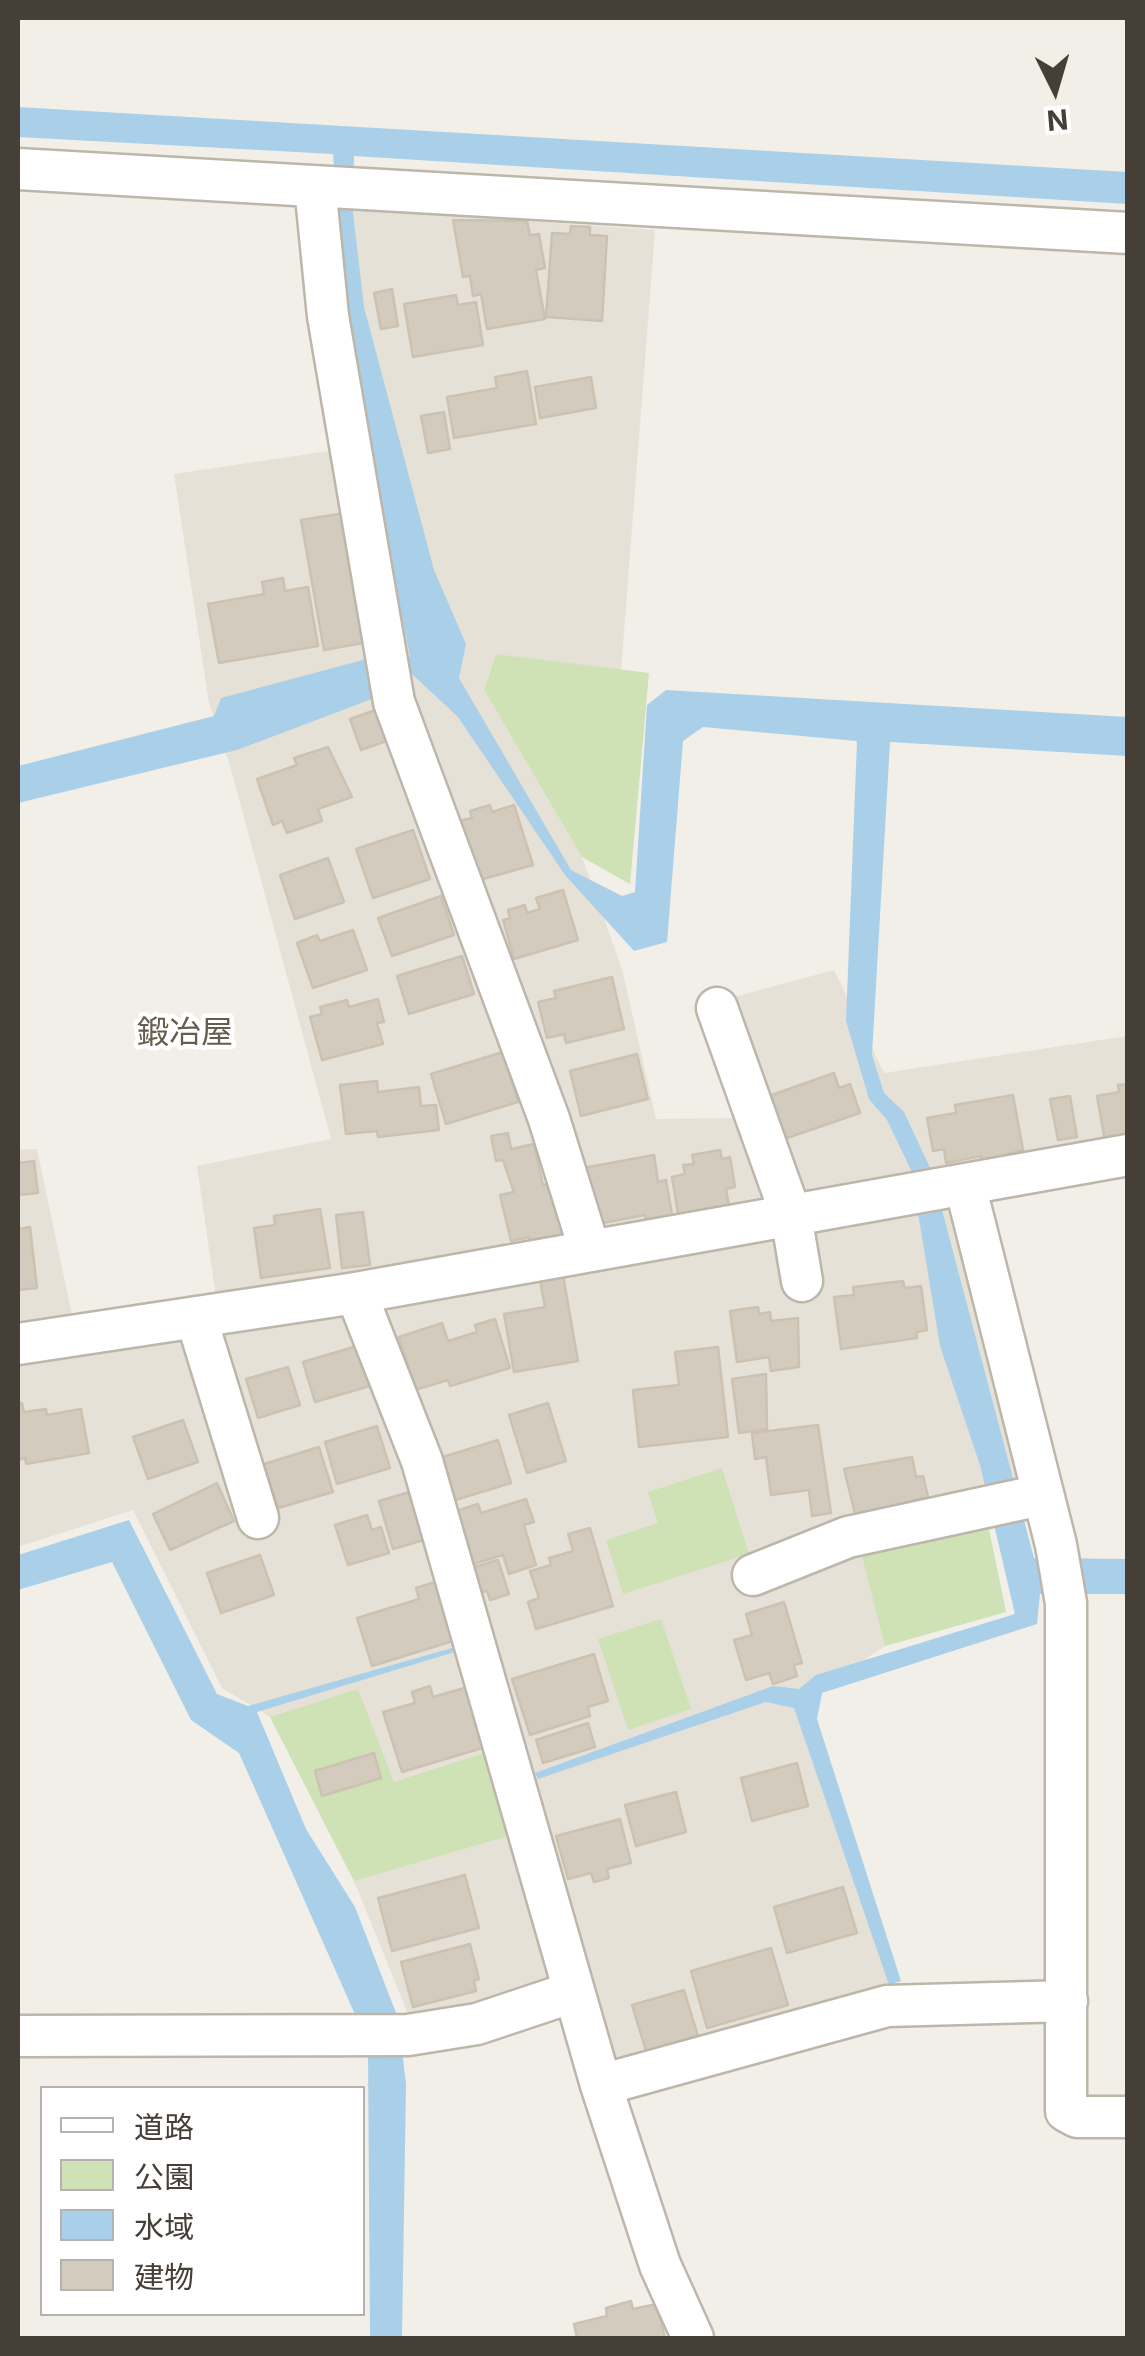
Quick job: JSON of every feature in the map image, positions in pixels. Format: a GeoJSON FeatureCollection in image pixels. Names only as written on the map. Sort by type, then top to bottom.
{"type":"FeatureCollection","features":[{"type":"Feature","properties":{"kind":"street"},"geometry":{"type":"LineString","coordinates":[[18,169],[1128,233]]}},
{"type":"Feature","properties":{"kind":"street"},"geometry":{"type":"LineString","coordinates":[[315,186],[328,316],[390,672],[548,1119],[590,1251]]}},
{"type":"Feature","properties":{"kind":"street"},"geometry":{"type":"LineString","coordinates":[[717,1008],[791,1215],[802,1282]]}},
{"type":"Feature","properties":{"kind":"street"},"geometry":{"type":"LineString","coordinates":[[18,1344],[356,1294],[1128,1155]]}},
{"type":"Feature","properties":{"kind":"street"},"geometry":{"type":"LineString","coordinates":[[940,1189],[1034,1497],[1056,1545],[1066,1603],[1066,2111],[1077,2117],[1128,2117]]}},
{"type":"Feature","properties":{"kind":"street"},"geometry":{"type":"LineString","coordinates":[[356,1294],[422,1461],[600,2085],[660,2265],[693,2338]]}},
{"type":"Feature","properties":{"kind":"street"},"geometry":{"type":"LineString","coordinates":[[196,1317],[258,1518]]}},
{"type":"Feature","properties":{"kind":"street"},"geometry":{"type":"LineString","coordinates":[[753,1576],[848,1537],[1034,1497]]}},
{"type":"Feature","properties":{"kind":"street"},"geometry":{"type":"LineString","coordinates":[[18,2036],[408,2036],[477,2024],[573,1992]]}},
{"type":"Feature","properties":{"kind":"street"},"geometry":{"type":"LineString","coordinates":[[600,2085],[887,2006],[1066,2000]]}},
{"type":"Feature","properties":{"kind":"shaded area"},"geometry":{"type":"Polygon","coordinates":[[[302,205],[655,230],[621,671],[496,654],[484,690],[582,857],[622,969],[656,1119],[742,1118],[704,1005],[834,970],[884,1073],[1127,1036],[1127,1168],[977,1195],[1043,1473],[988,1525],[1006,1612],[885,1646],[800,1702],[898,1994],[585,2077],[566,2014],[423,2051],[354,1881],[270,1717],[222,1688],[133,1510],[18,1547],[18,1150],[37,1149],[73,1320],[216,1297],[197,1166],[331,1139],[229,762],[209,703],[174,474],[336,450],[302,205]]]}},
{"type":"Feature","properties":{"kind":"green space"},"geometry":{"type":"Polygon","coordinates":[[[496,654],[649,673],[630,884],[582,857],[484,690],[496,654]]]}},
{"type":"Feature","properties":{"kind":"green space"},"geometry":{"type":"Polygon","coordinates":[[[722,1468],[749,1554],[623,1594],[606,1540],[658,1523],[648,1492],[722,1468]]]}},
{"type":"Feature","properties":{"kind":"green space"},"geometry":{"type":"Polygon","coordinates":[[[988,1525],[1006,1612],[885,1646],[861,1552],[988,1525]]]}},
{"type":"Feature","properties":{"kind":"green space"},"geometry":{"type":"Polygon","coordinates":[[[661,1619],[691,1709],[628,1730],[598,1639],[661,1619]]]}},
{"type":"Feature","properties":{"kind":"green space"},"geometry":{"type":"Polygon","coordinates":[[[358,1689],[394,1782],[499,1748],[518,1833],[354,1881],[270,1717],[358,1689]]]}},
{"type":"Feature","properties":{"kind":"water"},"geometry":{"type":"Polygon","coordinates":[[[18,107],[1127,172],[1127,204],[354,156],[353,213],[364,307],[434,570],[466,644],[459,678],[571,870],[622,896],[635,892],[647,705],[666,690],[1127,717],[1127,756],[890,742],[872,1055],[884,1093],[904,1112],[932,1172],[1034,1558],[1128,1559],[1127,1594],[1040,1594],[1037,1624],[822,1693],[817,1719],[901,1981],[889,1985],[794,1708],[766,1702],[538,1779],[535,1773],[773,1686],[799,1689],[816,1675],[1015,1614],[980,1465],[940,1346],[911,1170],[887,1120],[869,1099],[846,1021],[857,741],[703,727],[683,741],[667,942],[634,951],[565,875],[458,717],[413,675],[373,685],[372,699],[237,750],[18,803],[18,766],[214,716],[221,698],[370,658],[374,672],[410,657],[346,334],[333,154],[18,137],[18,107]]]}},
{"type":"Feature","properties":{"kind":"water"},"geometry":{"type":"Polygon","coordinates":[[[129,1520],[217,1694],[248,1706],[466,1644],[468,1648],[257,1712],[306,1829],[355,1907],[398,2018],[406,2084],[402,2338],[370,2338],[368,2054],[357,2019],[239,1753],[191,1720],[112,1562],[18,1590],[18,1555],[129,1520]]]}},
{"type":"Feature","properties":{"kind":"building"},"geometry":{"type":"Polygon","coordinates":[[[453,220],[527,221],[530,235],[539,234],[545,268],[536,270],[545,319],[487,329],[481,294],[473,296],[470,276],[463,277],[453,220]]]}},
{"type":"Feature","properties":{"kind":"building"},"geometry":{"type":"Polygon","coordinates":[[[571,226],[590,227],[590,235],[607,236],[602,321],[546,317],[552,233],[570,234],[571,226]]]}},
{"type":"Feature","properties":{"kind":"building"},"geometry":{"type":"Polygon","coordinates":[[[392,289],[398,326],[381,329],[374,293],[392,289]]]}},
{"type":"Feature","properties":{"kind":"building"},"geometry":{"type":"Polygon","coordinates":[[[456,295],[458,305],[476,302],[483,345],[413,357],[404,304],[456,295]]]}},
{"type":"Feature","properties":{"kind":"building"},"geometry":{"type":"Polygon","coordinates":[[[527,371],[536,424],[454,438],[447,397],[497,388],[495,377],[527,371]]]}},
{"type":"Feature","properties":{"kind":"building"},"geometry":{"type":"Polygon","coordinates":[[[591,377],[596,408],[540,418],[535,387],[591,377]]]}},
{"type":"Feature","properties":{"kind":"building"},"geometry":{"type":"Polygon","coordinates":[[[444,412],[450,449],[428,453],[421,416],[444,412]]]}},
{"type":"Feature","properties":{"kind":"building"},"geometry":{"type":"Polygon","coordinates":[[[345,513],[368,642],[324,650],[301,520],[345,513]]]}},
{"type":"Feature","properties":{"kind":"building"},"geometry":{"type":"Polygon","coordinates":[[[283,578],[285,591],[308,587],[318,646],[219,663],[208,604],[264,594],[262,582],[283,578]]]}},
{"type":"Feature","properties":{"kind":"building"},"geometry":{"type":"Polygon","coordinates":[[[381,708],[392,739],[361,750],[350,719],[381,708]]]}},
{"type":"Feature","properties":{"kind":"building"},"geometry":{"type":"Polygon","coordinates":[[[328,747],[352,797],[318,809],[322,821],[287,833],[282,821],[273,825],[257,779],[297,765],[294,758],[328,747]]]}},
{"type":"Feature","properties":{"kind":"building"},"geometry":{"type":"Polygon","coordinates":[[[490,805],[492,812],[514,805],[533,865],[476,881],[458,821],[472,818],[470,811],[490,805]]]}},
{"type":"Feature","properties":{"kind":"building"},"geometry":{"type":"Polygon","coordinates":[[[413,830],[430,879],[373,898],[356,849],[413,830]]]}},
{"type":"Feature","properties":{"kind":"building"},"geometry":{"type":"Polygon","coordinates":[[[328,858],[344,902],[295,919],[280,875],[328,858]]]}},
{"type":"Feature","properties":{"kind":"building"},"geometry":{"type":"Polygon","coordinates":[[[563,890],[578,940],[514,959],[503,920],[510,918],[508,910],[525,905],[527,913],[540,909],[536,898],[563,890]]]}},
{"type":"Feature","properties":{"kind":"building"},"geometry":{"type":"Polygon","coordinates":[[[441,896],[454,935],[392,956],[378,918],[441,896]]]}},
{"type":"Feature","properties":{"kind":"building"},"geometry":{"type":"Polygon","coordinates":[[[353,930],[367,970],[313,988],[297,943],[317,935],[320,941],[353,930]]]}},
{"type":"Feature","properties":{"kind":"building"},"geometry":{"type":"Polygon","coordinates":[[[462,956],[474,994],[409,1014],[397,976],[462,956]]]}},
{"type":"Feature","properties":{"kind":"building"},"geometry":{"type":"Polygon","coordinates":[[[612,977],[624,1029],[566,1043],[564,1034],[547,1038],[538,1002],[556,998],[554,991],[612,977]]]}},
{"type":"Feature","properties":{"kind":"building"},"geometry":{"type":"Polygon","coordinates":[[[378,999],[384,1022],[377,1023],[383,1044],[322,1060],[310,1017],[322,1014],[320,1007],[347,1000],[349,1007],[378,999]]]}},
{"type":"Feature","properties":{"kind":"building"},"geometry":{"type":"Polygon","coordinates":[[[503,1052],[518,1102],[446,1124],[431,1074],[503,1052]]]}},
{"type":"Feature","properties":{"kind":"building"},"geometry":{"type":"Polygon","coordinates":[[[637,1054],[648,1099],[581,1116],[570,1071],[637,1054]]]}},
{"type":"Feature","properties":{"kind":"building"},"geometry":{"type":"Polygon","coordinates":[[[834,1073],[839,1088],[850,1084],[860,1113],[784,1139],[769,1096],[834,1073]]]}},
{"type":"Feature","properties":{"kind":"building"},"geometry":{"type":"Polygon","coordinates":[[[377,1081],[378,1092],[419,1087],[421,1106],[436,1105],[439,1130],[378,1137],[377,1131],[346,1134],[340,1085],[377,1081]]]}},
{"type":"Feature","properties":{"kind":"building"},"geometry":{"type":"Polygon","coordinates":[[[1128,1084],[1128,1137],[1105,1141],[1097,1096],[1119,1092],[1118,1085],[1128,1084]]]}},
{"type":"Feature","properties":{"kind":"building"},"geometry":{"type":"Polygon","coordinates":[[[1013,1095],[1023,1150],[982,1162],[981,1156],[946,1163],[944,1149],[933,1151],[927,1118],[956,1113],[955,1105],[1013,1095]]]}},
{"type":"Feature","properties":{"kind":"building"},"geometry":{"type":"Polygon","coordinates":[[[1070,1096],[1077,1137],[1058,1140],[1050,1099],[1070,1096]]]}},
{"type":"Feature","properties":{"kind":"building"},"geometry":{"type":"Polygon","coordinates":[[[508,1133],[511,1149],[534,1144],[543,1185],[554,1183],[566,1237],[531,1245],[529,1237],[511,1241],[500,1195],[514,1192],[503,1160],[496,1161],[491,1136],[508,1133]]]}},
{"type":"Feature","properties":{"kind":"building"},"geometry":{"type":"Polygon","coordinates":[[[720,1150],[722,1159],[730,1157],[735,1187],[726,1189],[730,1212],[679,1220],[672,1177],[685,1174],[683,1165],[694,1164],[692,1155],[720,1150]]]}},
{"type":"Feature","properties":{"kind":"building"},"geometry":{"type":"Polygon","coordinates":[[[654,1155],[658,1182],[666,1180],[673,1220],[647,1224],[645,1215],[593,1225],[583,1168],[654,1155]]]}},
{"type":"Feature","properties":{"kind":"building"},"geometry":{"type":"Polygon","coordinates":[[[34,1161],[38,1193],[18,1195],[18,1163],[34,1161]]]}},
{"type":"Feature","properties":{"kind":"building"},"geometry":{"type":"Polygon","coordinates":[[[320,1209],[330,1268],[261,1278],[254,1228],[275,1225],[274,1216],[320,1209]]]}},
{"type":"Feature","properties":{"kind":"building"},"geometry":{"type":"Polygon","coordinates":[[[363,1212],[370,1265],[342,1268],[336,1215],[363,1212]]]}},
{"type":"Feature","properties":{"kind":"building"},"geometry":{"type":"Polygon","coordinates":[[[30,1227],[37,1288],[18,1290],[18,1229],[30,1227]]]}},
{"type":"Feature","properties":{"kind":"building"},"geometry":{"type":"Polygon","coordinates":[[[563,1275],[578,1361],[514,1372],[504,1314],[545,1307],[540,1280],[563,1275]]]}},
{"type":"Feature","properties":{"kind":"building"},"geometry":{"type":"Polygon","coordinates":[[[903,1281],[905,1288],[921,1286],[927,1330],[917,1332],[917,1338],[841,1349],[834,1297],[854,1295],[853,1287],[903,1281]]]}},
{"type":"Feature","properties":{"kind":"building"},"geometry":{"type":"Polygon","coordinates":[[[758,1307],[759,1314],[770,1312],[771,1321],[798,1318],[799,1367],[771,1371],[769,1357],[737,1362],[730,1311],[758,1307]]]}},
{"type":"Feature","properties":{"kind":"building"},"geometry":{"type":"Polygon","coordinates":[[[495,1319],[510,1368],[450,1386],[448,1380],[415,1390],[399,1337],[442,1323],[448,1341],[477,1332],[475,1325],[495,1319]]]}},
{"type":"Feature","properties":{"kind":"building"},"geometry":{"type":"Polygon","coordinates":[[[357,1346],[370,1386],[315,1402],[303,1362],[357,1346]]]}},
{"type":"Feature","properties":{"kind":"building"},"geometry":{"type":"Polygon","coordinates":[[[718,1347],[728,1437],[639,1447],[633,1390],[679,1385],[675,1352],[718,1347]]]}},
{"type":"Feature","properties":{"kind":"building"},"geometry":{"type":"Polygon","coordinates":[[[288,1367],[300,1405],[258,1418],[246,1379],[288,1367]]]}},
{"type":"Feature","properties":{"kind":"building"},"geometry":{"type":"Polygon","coordinates":[[[766,1374],[767,1429],[739,1433],[732,1379],[766,1374]]]}},
{"type":"Feature","properties":{"kind":"building"},"geometry":{"type":"Polygon","coordinates":[[[22,1403],[24,1412],[46,1409],[47,1415],[81,1409],[89,1453],[26,1464],[25,1458],[18,1460],[18,1404],[22,1403]]]}},
{"type":"Feature","properties":{"kind":"building"},"geometry":{"type":"Polygon","coordinates":[[[548,1403],[566,1461],[527,1473],[509,1415],[548,1403]]]}},
{"type":"Feature","properties":{"kind":"building"},"geometry":{"type":"Polygon","coordinates":[[[183,1420],[198,1462],[148,1479],[133,1437],[183,1420]]]}},
{"type":"Feature","properties":{"kind":"building"},"geometry":{"type":"Polygon","coordinates":[[[818,1425],[831,1513],[812,1516],[809,1490],[771,1495],[766,1457],[755,1459],[752,1433],[818,1425]]]}},
{"type":"Feature","properties":{"kind":"building"},"geometry":{"type":"Polygon","coordinates":[[[377,1426],[390,1468],[337,1484],[325,1442],[377,1426]]]}},
{"type":"Feature","properties":{"kind":"building"},"geometry":{"type":"Polygon","coordinates":[[[498,1440],[511,1483],[449,1502],[436,1459],[498,1440]]]}},
{"type":"Feature","properties":{"kind":"building"},"geometry":{"type":"Polygon","coordinates":[[[319,1447],[333,1492],[278,1508],[264,1464],[319,1447]]]}},
{"type":"Feature","properties":{"kind":"building"},"geometry":{"type":"Polygon","coordinates":[[[912,1457],[916,1477],[923,1476],[928,1497],[914,1500],[916,1511],[858,1526],[844,1469],[912,1457]]]}},
{"type":"Feature","properties":{"kind":"building"},"geometry":{"type":"Polygon","coordinates":[[[217,1483],[234,1521],[170,1550],[153,1514],[217,1483]]]}},
{"type":"Feature","properties":{"kind":"building"},"geometry":{"type":"Polygon","coordinates":[[[420,1489],[434,1537],[393,1549],[379,1501],[420,1489]]]}},
{"type":"Feature","properties":{"kind":"building"},"geometry":{"type":"Polygon","coordinates":[[[526,1499],[534,1522],[524,1525],[536,1565],[509,1574],[503,1555],[470,1565],[453,1512],[478,1504],[481,1513],[526,1499]]]}},
{"type":"Feature","properties":{"kind":"building"},"geometry":{"type":"Polygon","coordinates":[[[367,1515],[372,1530],[381,1527],[389,1553],[348,1565],[335,1525],[367,1515]]]}},
{"type":"Feature","properties":{"kind":"building"},"geometry":{"type":"Polygon","coordinates":[[[590,1528],[613,1606],[536,1629],[528,1602],[539,1598],[530,1571],[551,1565],[549,1558],[573,1551],[568,1534],[590,1528]]]}},
{"type":"Feature","properties":{"kind":"building"},"geometry":{"type":"Polygon","coordinates":[[[260,1555],[274,1595],[221,1613],[207,1573],[260,1555]]]}},
{"type":"Feature","properties":{"kind":"building"},"geometry":{"type":"Polygon","coordinates":[[[498,1560],[509,1594],[490,1600],[487,1591],[479,1593],[471,1568],[498,1560]]]}},
{"type":"Feature","properties":{"kind":"building"},"geometry":{"type":"Polygon","coordinates":[[[448,1578],[466,1637],[372,1666],[357,1618],[419,1599],[416,1588],[448,1578]]]}},
{"type":"Feature","properties":{"kind":"building"},"geometry":{"type":"Polygon","coordinates":[[[784,1602],[802,1663],[794,1665],[797,1676],[773,1684],[769,1673],[746,1680],[734,1640],[752,1635],[746,1614],[784,1602]]]}},
{"type":"Feature","properties":{"kind":"building"},"geometry":{"type":"Polygon","coordinates":[[[594,1654],[608,1701],[588,1707],[590,1716],[530,1735],[512,1679],[594,1654]]]}},
{"type":"Feature","properties":{"kind":"building"},"geometry":{"type":"Polygon","coordinates":[[[430,1686],[433,1697],[471,1686],[489,1746],[402,1772],[383,1712],[415,1703],[412,1692],[430,1686]]]}},
{"type":"Feature","properties":{"kind":"building"},"geometry":{"type":"Polygon","coordinates":[[[588,1723],[595,1747],[543,1763],[536,1740],[588,1723]]]}},
{"type":"Feature","properties":{"kind":"building"},"geometry":{"type":"Polygon","coordinates":[[[374,1753],[381,1778],[322,1796],[315,1771],[374,1753]]]}},
{"type":"Feature","properties":{"kind":"building"},"geometry":{"type":"Polygon","coordinates":[[[797,1763],[808,1806],[752,1821],[741,1778],[797,1763]]]}},
{"type":"Feature","properties":{"kind":"building"},"geometry":{"type":"Polygon","coordinates":[[[676,1792],[686,1832],[636,1846],[625,1805],[676,1792]]]}},
{"type":"Feature","properties":{"kind":"building"},"geometry":{"type":"Polygon","coordinates":[[[620,1819],[631,1863],[607,1869],[609,1878],[594,1882],[591,1873],[568,1879],[556,1836],[620,1819]]]}},
{"type":"Feature","properties":{"kind":"building"},"geometry":{"type":"Polygon","coordinates":[[[465,1875],[479,1928],[392,1951],[378,1898],[465,1875]]]}},
{"type":"Feature","properties":{"kind":"building"},"geometry":{"type":"Polygon","coordinates":[[[843,1887],[857,1933],[787,1953],[774,1907],[843,1887]]]}},
{"type":"Feature","properties":{"kind":"building"},"geometry":{"type":"Polygon","coordinates":[[[470,1944],[479,1979],[474,1981],[476,1991],[413,2007],[401,1962],[470,1944]]]}},
{"type":"Feature","properties":{"kind":"building"},"geometry":{"type":"Polygon","coordinates":[[[771,1948],[788,2005],[707,2028],[691,1971],[771,1948]]]}},
{"type":"Feature","properties":{"kind":"building"},"geometry":{"type":"Polygon","coordinates":[[[684,1990],[698,2036],[646,2051],[632,2005],[684,1990]]]}},
{"type":"Feature","properties":{"kind":"building"},"geometry":{"type":"Polygon","coordinates":[[[631,2301],[633,2309],[657,2304],[665,2338],[577,2338],[574,2324],[607,2316],[606,2308],[631,2301]]]}},
{"type":"Feature","properties":{"kind":"district","name":"鍛冶屋"},"geometry":{"type":"Point","coordinates":[185,1033]}}]}
